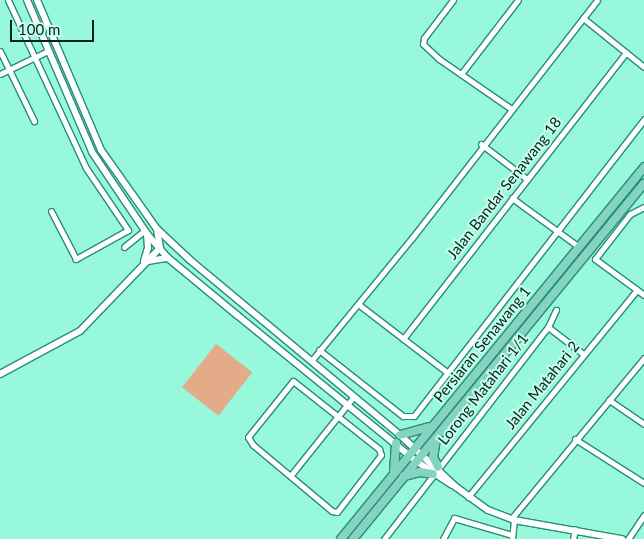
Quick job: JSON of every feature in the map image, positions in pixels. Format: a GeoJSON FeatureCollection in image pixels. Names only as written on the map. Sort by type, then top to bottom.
{"type":"FeatureCollection","features":[{"type":"Feature","properties":{"kind":"main road","name":"Persiaran Senawang 1"},"geometry":{"type":"LineString","coordinates":[[341,539],[644,167]]}},
{"type":"Feature","properties":{"kind":"main road","name":"Persiaran Senawang 1"},"geometry":{"type":"LineString","coordinates":[[354,539],[644,184]]}},
{"type":"Feature","properties":{"kind":"main road"},"geometry":{"type":"LineString","coordinates":[[400,435],[421,432],[433,425]]}},
{"type":"Feature","properties":{"kind":"main road"},"geometry":{"type":"LineString","coordinates":[[404,476],[435,471],[433,447],[439,433]]}},
{"type":"Feature","properties":{"kind":"main road"},"geometry":{"type":"LineString","coordinates":[[394,474],[396,443]]}},
{"type":"Feature","properties":{"kind":"street"},"geometry":{"type":"LineString","coordinates":[[28,0],[92,152],[146,232],[168,258],[416,461],[435,471],[468,497],[512,520],[575,529],[622,539]]}},
{"type":"Feature","properties":{"kind":"street"},"geometry":{"type":"LineString","coordinates":[[37,0],[101,150],[157,229],[190,260],[415,447],[435,471]]}},
{"type":"Feature","properties":{"kind":"street"},"geometry":{"type":"LineString","coordinates":[[453,0],[424,38],[423,44],[461,74],[510,108]]}},
{"type":"Feature","properties":{"kind":"street"},"geometry":{"type":"LineString","coordinates":[[461,74],[518,0]]}},
{"type":"Feature","properties":{"kind":"street"},"geometry":{"type":"LineString","coordinates":[[312,360],[596,0]]}},
{"type":"Feature","properties":{"kind":"street"},"geometry":{"type":"LineString","coordinates":[[11,1],[34,57],[86,168],[128,230],[76,259],[51,211]]}},
{"type":"Feature","properties":{"kind":"street"},"geometry":{"type":"LineString","coordinates":[[583,18],[644,67]]}},
{"type":"Feature","properties":{"kind":"street"},"geometry":{"type":"LineString","coordinates":[[0,51],[34,122]]}},
{"type":"Feature","properties":{"kind":"street"},"geometry":{"type":"LineString","coordinates":[[0,74],[48,51]]}},
{"type":"Feature","properties":{"kind":"street","name":"Jalan Bandar Senawang 18"},"geometry":{"type":"LineString","coordinates":[[404,340],[626,53]]}},
{"type":"Feature","properties":{"kind":"street"},"geometry":{"type":"LineString","coordinates":[[320,350],[408,418],[414,416],[644,119]]}},
{"type":"Feature","properties":{"kind":"street"},"geometry":{"type":"LineString","coordinates":[[482,144],[527,179]]}},
{"type":"Feature","properties":{"kind":"street"},"geometry":{"type":"LineString","coordinates":[[512,198],[579,247]]}},
{"type":"Feature","properties":{"kind":"street"},"geometry":{"type":"LineString","coordinates":[[644,207],[630,214],[595,259],[644,295]]}},
{"type":"Feature","properties":{"kind":"street"},"geometry":{"type":"LineString","coordinates":[[157,229],[160,248]]}},
{"type":"Feature","properties":{"kind":"street"},"geometry":{"type":"LineString","coordinates":[[124,247],[146,232]]}},
{"type":"Feature","properties":{"kind":"street"},"geometry":{"type":"LineString","coordinates":[[144,262],[148,248],[146,232]]}},
{"type":"Feature","properties":{"kind":"street"},"geometry":{"type":"LineString","coordinates":[[0,374],[80,331],[144,262],[160,248]]}},
{"type":"Feature","properties":{"kind":"street"},"geometry":{"type":"LineString","coordinates":[[144,262],[168,258]]}},
{"type":"Feature","properties":{"kind":"street","name":"Jalan Matahari 2"},"geometry":{"type":"LineString","coordinates":[[468,497],[637,290]]}},
{"type":"Feature","properties":{"kind":"street"},"geometry":{"type":"LineString","coordinates":[[358,304],[448,373]]}},
{"type":"Feature","properties":{"kind":"street","name":"Lorong Matahari 1/1"},"geometry":{"type":"LineString","coordinates":[[384,539],[548,327],[556,310]]}},
{"type":"Feature","properties":{"kind":"street"},"geometry":{"type":"LineString","coordinates":[[548,327],[583,354]]}},
{"type":"Feature","properties":{"kind":"street"},"geometry":{"type":"LineString","coordinates":[[443,539],[454,518],[512,537],[512,520],[574,439],[644,359]]}},
{"type":"Feature","properties":{"kind":"street"},"geometry":{"type":"LineString","coordinates":[[293,381],[378,449],[381,455],[340,509],[332,511],[291,475],[253,445],[248,437],[293,381]]}},
{"type":"Feature","properties":{"kind":"street"},"geometry":{"type":"LineString","coordinates":[[291,475],[354,396]]}},
{"type":"Feature","properties":{"kind":"street"},"geometry":{"type":"LineString","coordinates":[[609,400],[644,424]]}},
{"type":"Feature","properties":{"kind":"street"},"geometry":{"type":"LineString","coordinates":[[574,439],[644,483]]}},
{"type":"Feature","properties":{"kind":"street"},"geometry":{"type":"LineString","coordinates":[[628,539],[644,515]]}},
{"type":"Feature","properties":{"kind":"street"},"geometry":{"type":"LineString","coordinates":[[573,539],[575,529]]}},
{"type":"Feature","properties":{"kind":"shaded area"},"geometry":{"type":"Polygon","coordinates":[[[216,344],[252,372],[218,416],[182,387],[216,344]]]}}]}
